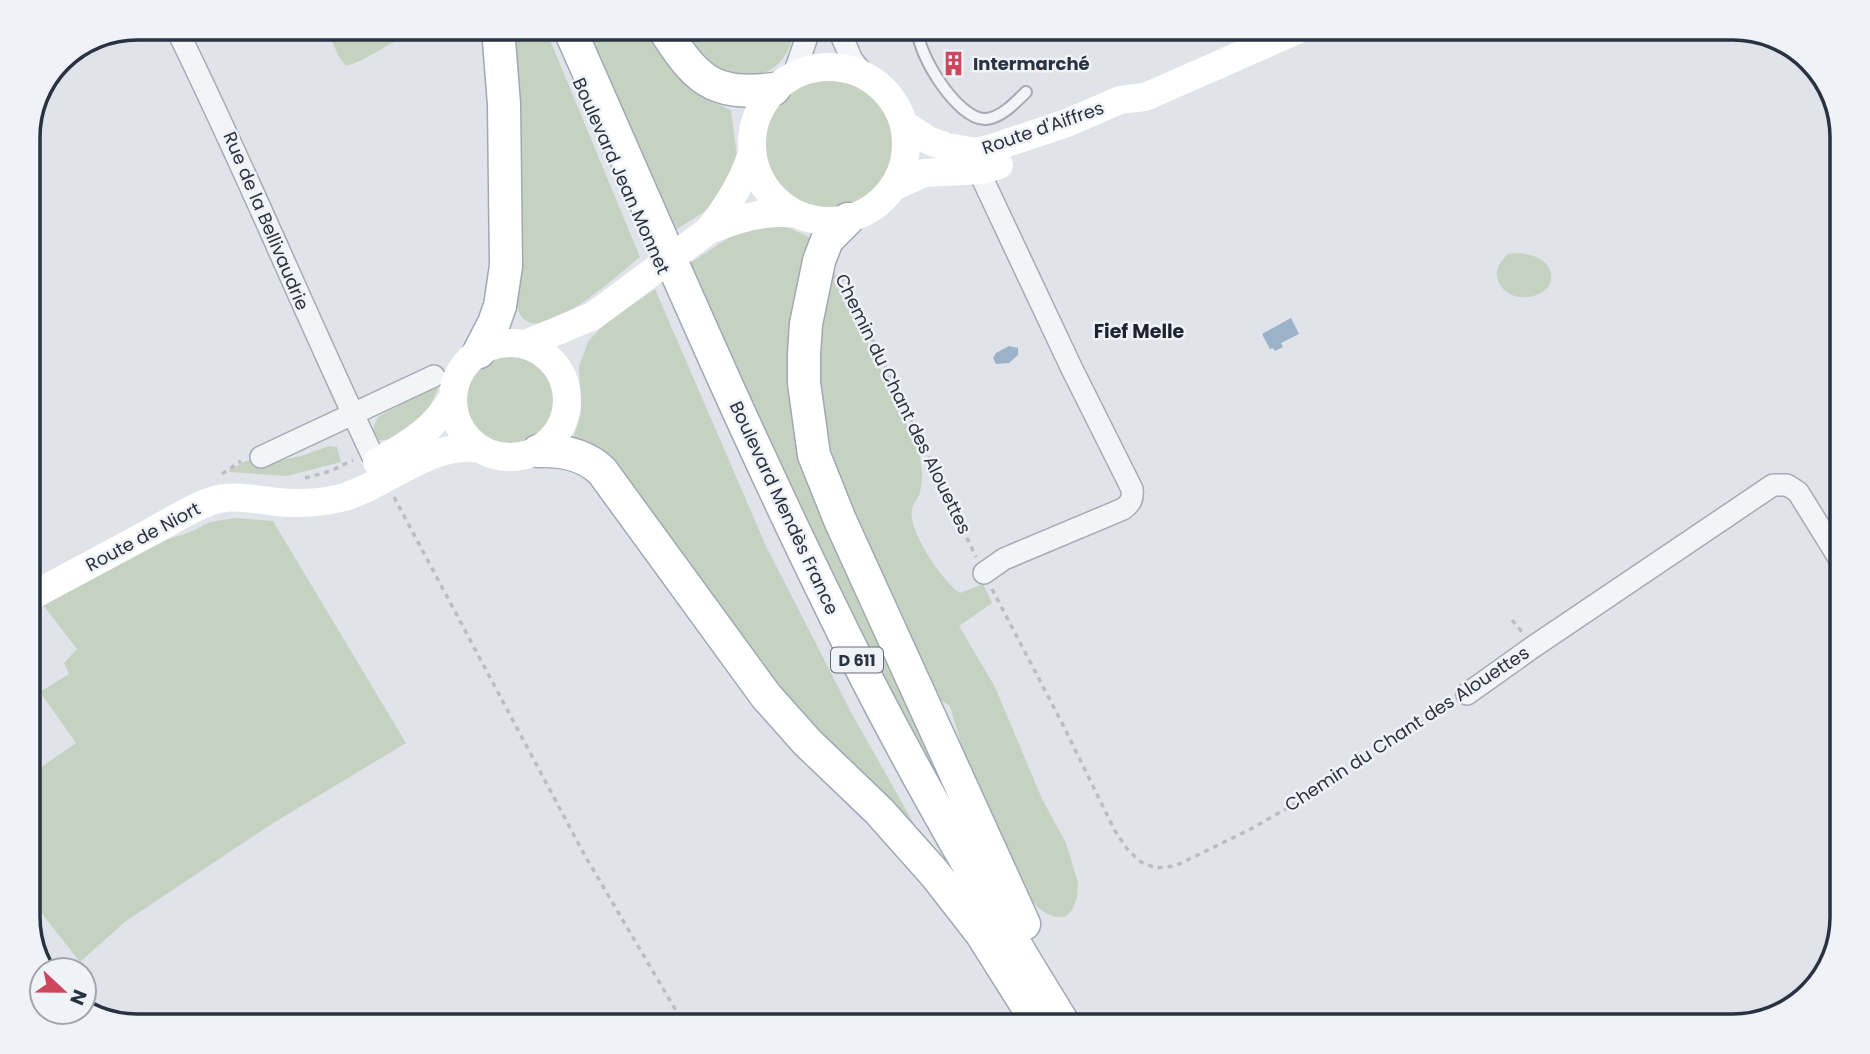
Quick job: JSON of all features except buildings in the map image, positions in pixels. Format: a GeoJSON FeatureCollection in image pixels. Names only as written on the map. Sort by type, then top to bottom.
{"type":"FeatureCollection","features":[{"type":"Feature","properties":{"kind":"main road"},"geometry":{"type":"LineString","coordinates":[[380,471],[443,414],[453,397],[458,376],[463,367],[479,352],[500,306],[506,266],[504,104],[499,40]]}},
{"type":"Feature","properties":{"kind":"main road","name":"Boulevard Jean Monnet"},"geometry":{"type":"LineString","coordinates":[[563,40],[674,282]]}},
{"type":"Feature","properties":{"kind":"main road","name":"Boulevard Jean Monnet"},"geometry":{"type":"LineString","coordinates":[[574,40],[674,282]]}},
{"type":"Feature","properties":{"kind":"main road"},"geometry":{"type":"LineString","coordinates":[[672,40],[695,73],[709,83],[726,89],[743,91],[784,82],[811,68],[829,66],[863,74],[878,83],[891,96],[905,125],[905,158],[893,187],[874,207],[848,219],[827,240],[819,261],[806,324],[804,383],[814,455],[840,520],[1020,917],[1073,1014]]}},
{"type":"Feature","properties":{"kind":"main road","name":"Route d'Aiffres"},"geometry":{"type":"LineString","coordinates":[[893,187],[924,173],[981,170],[1109,124],[1144,97],[1275,40]]}},
{"type":"Feature","properties":{"kind":"main road"},"geometry":{"type":"LineString","coordinates":[[380,471],[462,446],[509,458],[538,451],[549,443],[565,420],[568,399],[564,379],[567,359],[582,329],[593,316],[709,230],[727,207],[746,173],[751,156],[754,122],[762,104],[784,82]]}},
{"type":"Feature","properties":{"kind":"main road","name":"Route d'Aiffres"},"geometry":{"type":"LineString","coordinates":[[905,125],[947,148],[976,152],[1067,123],[1120,100],[1144,97]]}},
{"type":"Feature","properties":{"kind":"main road"},"geometry":{"type":"LineString","coordinates":[[751,156],[767,191],[793,213]]}},
{"type":"Feature","properties":{"kind":"main road"},"geometry":{"type":"LineString","coordinates":[[709,230],[752,215],[774,212],[793,213],[820,221],[848,219]]}},
{"type":"Feature","properties":{"kind":"main road","name":"Boulevard Mendès France"},"geometry":{"type":"LineString","coordinates":[[674,282],[729,424],[883,738],[987,923],[1044,1014]]}},
{"type":"Feature","properties":{"kind":"main road","name":"Boulevard Mendès France"},"geometry":{"type":"LineString","coordinates":[[674,282],[825,597],[894,732],[1003,925],[1058,1014]]}},
{"type":"Feature","properties":{"kind":"main road"},"geometry":{"type":"LineString","coordinates":[[479,352],[502,343],[526,344],[593,316]]}},
{"type":"Feature","properties":{"kind":"main road"},"geometry":{"type":"LineString","coordinates":[[526,344],[549,357],[564,379]]}},
{"type":"Feature","properties":{"kind":"main road"},"geometry":{"type":"LineString","coordinates":[[453,397],[457,421],[462,432],[480,449]]}},
{"type":"Feature","properties":{"kind":"main road"},"geometry":{"type":"LineString","coordinates":[[538,451],[565,452],[594,464],[602,471],[766,696],[807,742],[879,811],[935,874],[981,933],[1032,1014]]}},
{"type":"Feature","properties":{"kind":"main road","name":"Route de Niort"},"geometry":{"type":"LineString","coordinates":[[40,580],[209,490],[228,485],[307,489],[380,471]]}},
{"type":"Feature","properties":{"kind":"main road","name":"Route de Niort"},"geometry":{"type":"LineString","coordinates":[[40,592],[218,499],[311,503],[356,493],[380,471]]}},
{"type":"Feature","properties":{"kind":"street","name":"Rue de la Bellivaudrie"},"geometry":{"type":"LineString","coordinates":[[182,40],[227,131],[311,325],[380,471]]}},
{"type":"Feature","properties":{"kind":"street"},"geometry":{"type":"LineString","coordinates":[[784,82],[804,40]]}},
{"type":"Feature","properties":{"kind":"street"},"geometry":{"type":"LineString","coordinates":[[843,40],[852,60],[863,74]]}},
{"type":"Feature","properties":{"kind":"street"},"geometry":{"type":"LineString","coordinates":[[981,170],[983,180],[1133,495],[1130,503],[1123,509],[1004,559],[984,573]]}},
{"type":"Feature","properties":{"kind":"street"},"geometry":{"type":"LineString","coordinates":[[261,457],[434,376]]}},
{"type":"Feature","properties":{"kind":"street","name":"Chemin du Chant des Alouettes"},"geometry":{"type":"LineString","coordinates":[[1467,694],[1773,485],[1787,485],[1798,492],[1830,544]]}},
{"type":"Feature","properties":{"kind":"lane"},"geometry":{"type":"LineString","coordinates":[[919,40],[949,96],[961,109],[973,116],[985,119],[996,116],[1027,92]]}},
{"type":"Feature","properties":{"kind":"path","name":"Chemin du Chant des Alouettes"},"geometry":{"type":"LineString","coordinates":[[838,267],[984,573],[1115,831],[1140,862],[1156,868],[1175,866],[1249,830],[1333,782],[1467,694]]}},
{"type":"Feature","properties":{"kind":"path"},"geometry":{"type":"LineString","coordinates":[[218,478],[231,466],[250,456],[261,457]]}},
{"type":"Feature","properties":{"kind":"path"},"geometry":{"type":"LineString","coordinates":[[380,471],[577,842],[678,1014]]}},
{"type":"Feature","properties":{"kind":"green space"},"geometry":{"type":"Polygon","coordinates":[[[331,40],[398,40],[346,66],[331,40]]]}},
{"type":"Feature","properties":{"kind":"green space"},"geometry":{"type":"Polygon","coordinates":[[[506,40],[550,40],[640,257],[567,313],[536,323],[525,320],[519,313],[514,284],[506,40]]]}},
{"type":"Feature","properties":{"kind":"green space"},"geometry":{"type":"Polygon","coordinates":[[[588,40],[657,40],[684,80],[702,97],[731,110],[737,156],[723,193],[704,212],[672,232],[588,40]]]}},
{"type":"Feature","properties":{"kind":"green space"},"geometry":{"type":"Polygon","coordinates":[[[689,40],[792,40],[779,63],[762,74],[751,76],[720,72],[700,56],[689,40]]]}},
{"type":"Feature","properties":{"kind":"green space"},"geometry":{"type":"Polygon","coordinates":[[[829,80],[854,84],[875,99],[890,120],[894,145],[890,170],[875,191],[854,206],[829,210],[804,206],[783,191],[768,170],[764,145],[768,120],[783,99],[804,84],[829,80]]]}},
{"type":"Feature","properties":{"kind":"green space"},"geometry":{"type":"Polygon","coordinates":[[[773,225],[789,228],[816,240],[796,380],[982,862],[854,628],[687,265],[736,233],[773,225]]]}},
{"type":"Feature","properties":{"kind":"green space"},"geometry":{"type":"Polygon","coordinates":[[[1508,254],[1536,257],[1550,270],[1551,280],[1547,288],[1531,297],[1510,294],[1502,288],[1497,277],[1498,267],[1508,254]]]}},
{"type":"Feature","properties":{"kind":"green space"},"geometry":{"type":"Polygon","coordinates":[[[833,269],[919,451],[922,484],[913,507],[912,518],[921,542],[936,567],[953,587],[960,593],[983,584],[992,603],[959,626],[995,687],[1042,799],[1066,843],[1078,883],[1077,898],[1072,910],[1065,917],[1045,912],[1029,898],[971,778],[950,706],[941,700],[831,466],[818,406],[819,347],[827,279],[833,269]]]}},
{"type":"Feature","properties":{"kind":"green space"},"geometry":{"type":"Polygon","coordinates":[[[655,289],[766,546],[852,714],[935,861],[811,731],[573,439],[581,413],[579,366],[588,342],[604,324],[655,289]]]}},
{"type":"Feature","properties":{"kind":"green space"},"geometry":{"type":"Polygon","coordinates":[[[509,353],[526,357],[541,367],[551,382],[555,399],[551,416],[541,431],[526,441],[509,445],[492,441],[477,431],[467,416],[463,399],[467,382],[477,367],[492,357],[509,353]]]}},
{"type":"Feature","properties":{"kind":"green space"},"geometry":{"type":"Polygon","coordinates":[[[439,385],[427,411],[417,421],[396,436],[376,439],[374,427],[379,416],[439,385]]]}},
{"type":"Feature","properties":{"kind":"green space"},"geometry":{"type":"Polygon","coordinates":[[[329,446],[337,447],[341,462],[287,476],[229,472],[246,461],[272,462],[329,446]]]}},
{"type":"Feature","properties":{"kind":"green space"},"geometry":{"type":"Polygon","coordinates":[[[235,518],[273,521],[406,743],[270,825],[126,921],[87,956],[75,956],[40,911],[40,768],[76,743],[40,692],[69,674],[64,663],[77,649],[43,605],[132,550],[188,533],[210,522],[235,518]]]}},
{"type":"Feature","properties":{"kind":"water"},"geometry":{"type":"Polygon","coordinates":[[[1291,318],[1299,334],[1281,343],[1283,347],[1275,351],[1270,349],[1262,334],[1291,318]]]}},
{"type":"Feature","properties":{"kind":"water"},"geometry":{"type":"Polygon","coordinates":[[[1009,346],[1018,348],[1018,355],[1009,363],[996,364],[993,358],[996,353],[1009,346]]]}},
{"type":"Feature","properties":{"kind":"place","name":"Intermarché"},"geometry":{"type":"Point","coordinates":[953,64]}},
{"type":"Feature","properties":{"kind":"district","name":"Fief Melle"},"geometry":{"type":"Point","coordinates":[1139,331]}}]}
